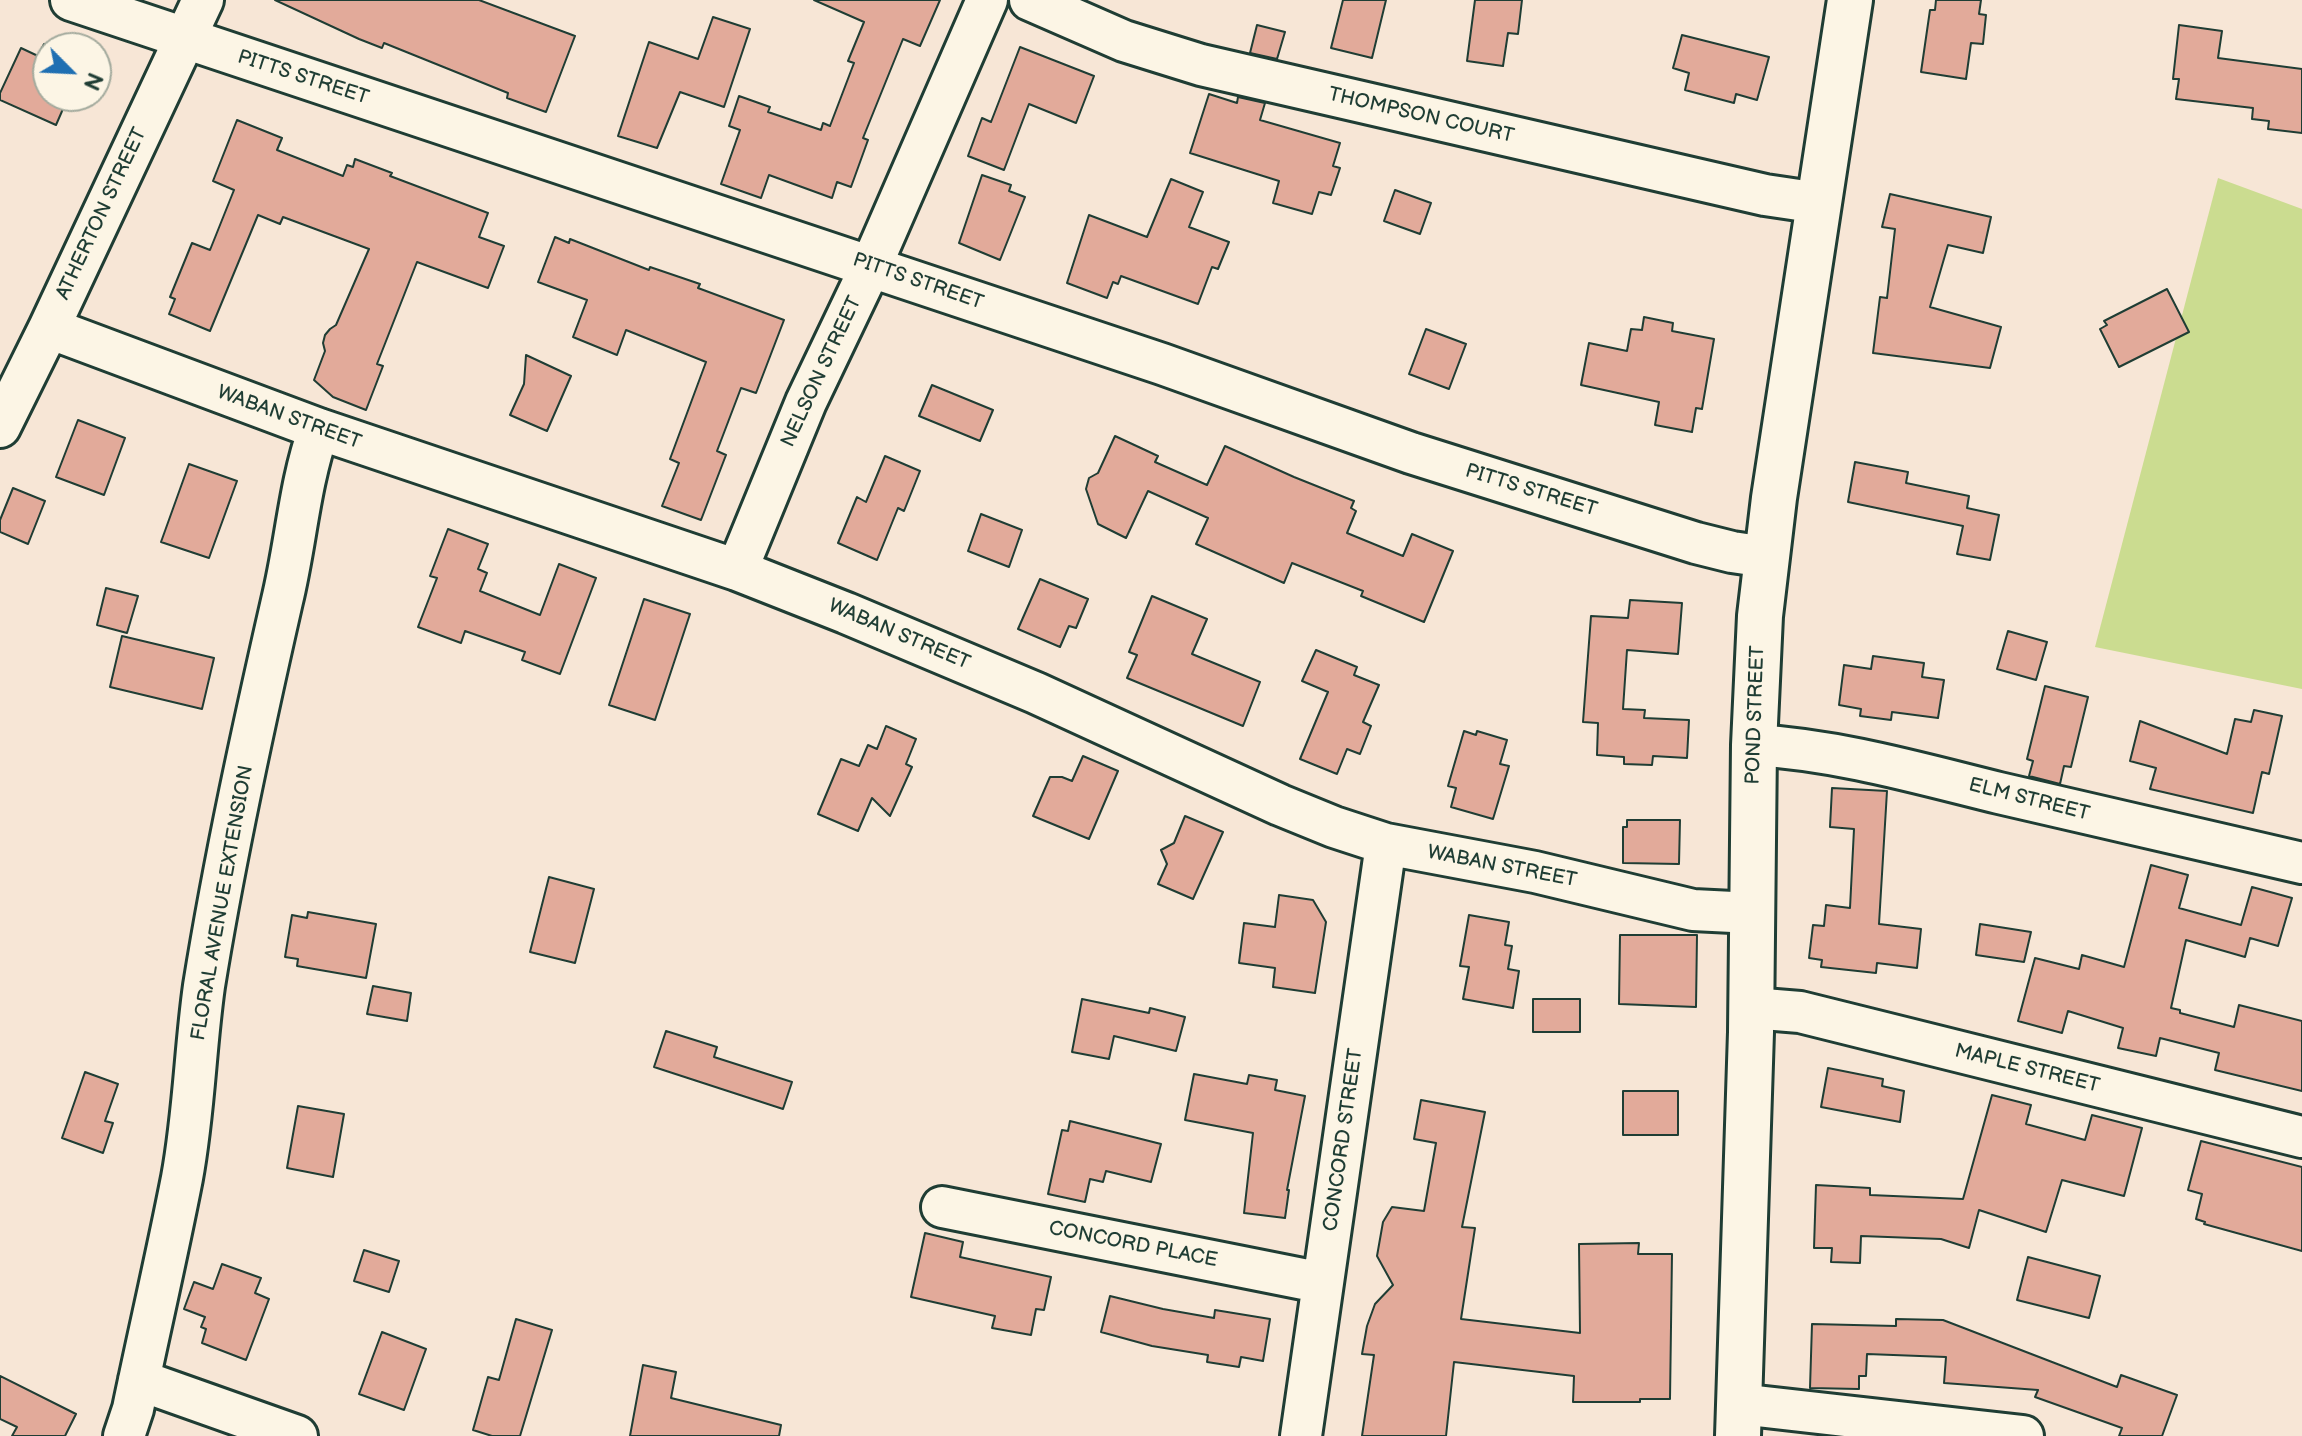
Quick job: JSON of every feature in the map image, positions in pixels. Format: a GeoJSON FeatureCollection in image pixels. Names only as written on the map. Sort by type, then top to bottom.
{"type":"FeatureCollection","features":[{"type":"Feature","properties":{"kind":"street","name":"PITTS STREET"},"geometry":{"type":"LineString","coordinates":[[71,0],[1162,364],[1411,453],[1696,543],[1766,557]]}},
{"type":"Feature","properties":{"kind":"street","name":"ATHERTON STREET"},"geometry":{"type":"LineString","coordinates":[[0,427],[203,0]]}},
{"type":"Feature","properties":{"kind":"street","name":"NELSON STREET"},"geometry":{"type":"LineString","coordinates":[[737,570],[806,402],[871,266],[987,0]]}},
{"type":"Feature","properties":{"kind":"street","name":"THOMPSON COURT"},"geometry":{"type":"LineString","coordinates":[[1030,0],[1124,41],[1201,65],[1765,195],[1819,203]]}},
{"type":"Feature","properties":{"kind":"street","name":"POND STREET"},"geometry":{"type":"LineString","coordinates":[[1738,1420],[1751,1008],[1754,745],[1760,616],[1766,557],[1850,0]]}},
{"type":"Feature","properties":{"kind":"street","name":"WABAN STREET"},"geometry":{"type":"LineString","coordinates":[[49,328],[319,429],[737,570],[1023,687],[1334,827],[1386,844],[1535,872],[1693,910],[1753,913]]}},
{"type":"Feature","properties":{"kind":"street","name":"FLORAL AVENUE EXTENSION"},"geometry":{"type":"LineString","coordinates":[[124,1436],[139,1380],[182,1177],[215,923],[263,678],[291,562],[305,477],[319,429]]}},
{"type":"Feature","properties":{"kind":"street","name":"ELM STREET"},"geometry":{"type":"LineString","coordinates":[[1754,745],[1789,747],[1857,759],[2302,863]]}},
{"type":"Feature","properties":{"kind":"street","name":"CONCORD STREET"},"geometry":{"type":"LineString","coordinates":[[1301,1436],[1386,844]]}},
{"type":"Feature","properties":{"kind":"street","name":"MAPLE STREET"},"geometry":{"type":"LineString","coordinates":[[1751,1008],[1800,1012],[2302,1137]]}},
{"type":"Feature","properties":{"kind":"street","name":"CONCORD PLACE"},"geometry":{"type":"LineString","coordinates":[[942,1207],[1323,1283]]}},
{"type":"Feature","properties":{"kind":"street"},"geometry":{"type":"LineString","coordinates":[[139,1380],[297,1436]]}},
{"type":"Feature","properties":{"kind":"street"},"geometry":{"type":"LineString","coordinates":[[1738,1420],[2023,1436]]}},
{"type":"Feature","properties":{"kind":"green space"},"geometry":{"type":"Polygon","coordinates":[[[2218,178],[2302,209],[2302,689],[2095,647],[2218,178]]]}},
{"type":"Feature","properties":{"kind":"building"},"geometry":{"type":"Polygon","coordinates":[[[275,0],[479,0],[575,36],[546,112],[507,98],[508,93],[384,43],[382,48],[359,39],[275,0]]]}},
{"type":"Feature","properties":{"kind":"building"},"geometry":{"type":"Polygon","coordinates":[[[814,0],[940,0],[920,46],[903,39],[863,138],[868,140],[851,187],[837,182],[832,198],[769,175],[761,198],[721,184],[740,130],[729,126],[739,96],[770,107],[768,112],[821,130],[823,123],[830,126],[854,63],[848,61],[864,22],[814,0]]]}},
{"type":"Feature","properties":{"kind":"building"},"geometry":{"type":"Polygon","coordinates":[[[1343,0],[1386,0],[1372,58],[1331,48],[1343,0]]]}},
{"type":"Feature","properties":{"kind":"building"},"geometry":{"type":"Polygon","coordinates":[[[1475,0],[1522,0],[1518,34],[1508,33],[1503,66],[1467,61],[1475,0]]]}},
{"type":"Feature","properties":{"kind":"building"},"geometry":{"type":"Polygon","coordinates":[[[1936,0],[1981,0],[1979,14],[1986,15],[1983,44],[1971,43],[1966,79],[1921,72],[1930,10],[1935,10],[1936,0]]]}},
{"type":"Feature","properties":{"kind":"building"},"geometry":{"type":"Polygon","coordinates":[[[713,17],[750,29],[724,107],[680,92],[657,148],[618,136],[649,42],[698,59],[713,17]]]}},
{"type":"Feature","properties":{"kind":"building"},"geometry":{"type":"Polygon","coordinates":[[[1257,25],[1285,32],[1277,59],[1250,53],[1257,25]]]}},
{"type":"Feature","properties":{"kind":"building"},"geometry":{"type":"Polygon","coordinates":[[[2179,25],[2222,31],[2218,58],[2302,69],[2302,133],[2268,129],[2269,121],[2252,119],[2253,108],[2176,99],[2179,79],[2173,79],[2179,25]]]}},
{"type":"Feature","properties":{"kind":"building"},"geometry":{"type":"Polygon","coordinates":[[[1682,35],[1769,57],[1757,100],[1736,94],[1734,103],[1685,90],[1689,73],[1673,68],[1682,35]]]}},
{"type":"Feature","properties":{"kind":"building"},"geometry":{"type":"Polygon","coordinates":[[[1020,47],[1094,76],[1076,123],[1029,104],[1004,170],[968,156],[982,118],[991,122],[1020,47]]]}},
{"type":"Feature","properties":{"kind":"building"},"geometry":{"type":"Polygon","coordinates":[[[21,48],[32,53],[32,112],[62,112],[56,125],[0,100],[0,93],[21,48]]]}},
{"type":"Feature","properties":{"kind":"building"},"geometry":{"type":"Polygon","coordinates":[[[1209,94],[1237,103],[1238,97],[1265,103],[1260,120],[1340,143],[1333,166],[1340,168],[1331,195],[1319,192],[1312,214],[1273,203],[1279,181],[1190,153],[1209,94]]]}},
{"type":"Feature","properties":{"kind":"building"},"geometry":{"type":"Polygon","coordinates":[[[237,120],[282,138],[277,150],[343,176],[347,165],[353,167],[355,159],[392,173],[390,176],[488,213],[479,237],[504,246],[488,288],[417,262],[377,364],[383,366],[366,410],[333,397],[314,380],[325,351],[325,335],[336,325],[369,249],[283,217],[280,224],[258,215],[210,331],[169,314],[175,299],[170,297],[192,243],[210,250],[234,190],[213,181],[237,120]]]}},
{"type":"Feature","properties":{"kind":"building"},"geometry":{"type":"Polygon","coordinates":[[[982,175],[1011,185],[1009,191],[1025,197],[1000,260],[959,243],[982,175]]]}},
{"type":"Feature","properties":{"kind":"building"},"geometry":{"type":"Polygon","coordinates":[[[1171,179],[1203,192],[1189,227],[1229,242],[1218,269],[1212,267],[1198,304],[1121,276],[1118,284],[1113,282],[1107,298],[1067,283],[1089,215],[1147,237],[1171,179]]]}},
{"type":"Feature","properties":{"kind":"building"},"geometry":{"type":"Polygon","coordinates":[[[1395,190],[1431,203],[1420,234],[1384,221],[1395,190]]]}},
{"type":"Feature","properties":{"kind":"building"},"geometry":{"type":"Polygon","coordinates":[[[1890,194],[1991,217],[1983,253],[1948,245],[1930,307],[2001,327],[1990,368],[1873,353],[1880,297],[1887,298],[1895,229],[1882,227],[1890,194]]]}},
{"type":"Feature","properties":{"kind":"building"},"geometry":{"type":"Polygon","coordinates":[[[555,237],[569,243],[570,239],[649,270],[650,267],[700,284],[698,288],[784,320],[756,393],[741,388],[717,451],[726,455],[701,520],[662,506],[679,463],[670,459],[706,362],[626,330],[617,355],[573,337],[587,300],[538,282],[555,237]]]}},
{"type":"Feature","properties":{"kind":"building"},"geometry":{"type":"Polygon","coordinates":[[[2167,289],[2189,332],[2119,367],[2100,329],[2107,325],[2104,321],[2167,289]]]}},
{"type":"Feature","properties":{"kind":"building"},"geometry":{"type":"Polygon","coordinates":[[[1644,317],[1673,323],[1672,331],[1714,339],[1702,409],[1696,408],[1692,432],[1655,425],[1659,402],[1581,385],[1589,343],[1627,351],[1631,329],[1642,330],[1644,317]]]}},
{"type":"Feature","properties":{"kind":"building"},"geometry":{"type":"Polygon","coordinates":[[[1426,329],[1466,344],[1449,389],[1409,374],[1426,329]]]}},
{"type":"Feature","properties":{"kind":"building"},"geometry":{"type":"Polygon","coordinates":[[[526,355],[571,376],[547,431],[510,415],[524,384],[526,355]]]}},
{"type":"Feature","properties":{"kind":"building"},"geometry":{"type":"Polygon","coordinates":[[[932,385],[993,410],[980,441],[919,416],[932,385]]]}},
{"type":"Feature","properties":{"kind":"building"},"geometry":{"type":"Polygon","coordinates":[[[78,420],[125,438],[104,495],[56,477],[78,420]]]}},
{"type":"Feature","properties":{"kind":"building"},"geometry":{"type":"Polygon","coordinates":[[[1115,436],[1158,456],[1155,462],[1207,485],[1225,446],[1354,501],[1351,508],[1356,511],[1347,533],[1403,556],[1412,534],[1453,551],[1424,622],[1361,596],[1363,591],[1292,563],[1284,583],[1196,544],[1208,518],[1148,491],[1126,538],[1098,524],[1086,489],[1089,478],[1098,473],[1115,436]]]}},
{"type":"Feature","properties":{"kind":"building"},"geometry":{"type":"Polygon","coordinates":[[[885,456],[920,471],[904,511],[898,508],[877,560],[838,543],[857,497],[866,502],[885,456]]]}},
{"type":"Feature","properties":{"kind":"building"},"geometry":{"type":"Polygon","coordinates":[[[1855,462],[1908,472],[1906,483],[1969,496],[1967,508],[1999,515],[1990,560],[1957,554],[1963,526],[1848,502],[1855,462]]]}},
{"type":"Feature","properties":{"kind":"building"},"geometry":{"type":"Polygon","coordinates":[[[189,464],[237,481],[209,558],[161,542],[189,464]]]}},
{"type":"Feature","properties":{"kind":"building"},"geometry":{"type":"Polygon","coordinates":[[[13,488],[45,501],[28,544],[0,532],[0,520],[13,488]]]}},
{"type":"Feature","properties":{"kind":"building"},"geometry":{"type":"Polygon","coordinates":[[[981,514],[1022,530],[1009,567],[968,551],[981,514]]]}},
{"type":"Feature","properties":{"kind":"building"},"geometry":{"type":"Polygon","coordinates":[[[448,529],[488,544],[478,569],[487,573],[480,591],[540,615],[559,564],[596,578],[560,674],[522,660],[525,652],[465,631],[461,643],[418,627],[437,578],[430,576],[448,529]]]}},
{"type":"Feature","properties":{"kind":"building"},"geometry":{"type":"Polygon","coordinates":[[[1040,579],[1088,599],[1076,628],[1069,626],[1060,647],[1018,629],[1040,579]]]}},
{"type":"Feature","properties":{"kind":"building"},"geometry":{"type":"Polygon","coordinates":[[[106,588],[138,596],[127,633],[97,625],[106,588]]]}},
{"type":"Feature","properties":{"kind":"building"},"geometry":{"type":"Polygon","coordinates":[[[1152,596],[1207,619],[1192,654],[1260,682],[1243,726],[1127,678],[1137,655],[1129,652],[1152,596]]]}},
{"type":"Feature","properties":{"kind":"building"},"geometry":{"type":"Polygon","coordinates":[[[644,599],[690,614],[655,720],[609,705],[644,599]]]}},
{"type":"Feature","properties":{"kind":"building"},"geometry":{"type":"Polygon","coordinates":[[[1630,600],[1682,603],[1678,654],[1627,650],[1623,709],[1645,710],[1644,718],[1689,720],[1687,758],[1653,756],[1652,765],[1624,764],[1624,757],[1597,755],[1598,723],[1583,722],[1591,616],[1628,618],[1630,600]]]}},
{"type":"Feature","properties":{"kind":"building"},"geometry":{"type":"Polygon","coordinates":[[[2008,631],[2047,642],[2036,680],[1997,669],[2008,631]]]}},
{"type":"Feature","properties":{"kind":"building"},"geometry":{"type":"Polygon","coordinates":[[[122,636],[214,658],[202,709],[110,687],[122,636]]]}},
{"type":"Feature","properties":{"kind":"building"},"geometry":{"type":"Polygon","coordinates":[[[1316,650],[1357,667],[1354,675],[1379,685],[1363,722],[1371,726],[1360,754],[1347,749],[1337,774],[1300,759],[1328,692],[1302,681],[1316,650]]]}},
{"type":"Feature","properties":{"kind":"building"},"geometry":{"type":"Polygon","coordinates":[[[1873,656],[1924,663],[1922,677],[1944,680],[1938,718],[1892,712],[1891,720],[1860,716],[1861,709],[1839,705],[1844,665],[1871,669],[1873,656]]]}},
{"type":"Feature","properties":{"kind":"building"},"geometry":{"type":"Polygon","coordinates":[[[2045,686],[2088,697],[2071,767],[2064,766],[2060,784],[2029,776],[2033,761],[2027,759],[2045,686]]]}},
{"type":"Feature","properties":{"kind":"building"},"geometry":{"type":"Polygon","coordinates":[[[2254,710],[2282,716],[2269,774],[2262,772],[2253,813],[2150,789],[2156,768],[2130,761],[2140,721],[2227,754],[2235,719],[2251,722],[2254,710]]]}},
{"type":"Feature","properties":{"kind":"building"},"geometry":{"type":"Polygon","coordinates":[[[886,726],[916,739],[906,764],[912,767],[890,816],[872,798],[858,831],[818,814],[841,759],[859,766],[868,745],[877,749],[886,726]]]}},
{"type":"Feature","properties":{"kind":"building"},"geometry":{"type":"Polygon","coordinates":[[[1464,731],[1476,735],[1477,731],[1507,740],[1500,764],[1509,766],[1493,819],[1451,807],[1456,788],[1448,786],[1464,731]]]}},
{"type":"Feature","properties":{"kind":"building"},"geometry":{"type":"Polygon","coordinates":[[[1083,756],[1118,771],[1089,839],[1033,816],[1050,777],[1072,781],[1083,756]]]}},
{"type":"Feature","properties":{"kind":"building"},"geometry":{"type":"Polygon","coordinates":[[[1832,788],[1887,791],[1879,924],[1921,929],[1917,968],[1877,963],[1876,973],[1821,967],[1822,960],[1809,958],[1813,925],[1824,926],[1826,905],[1850,908],[1854,829],[1830,827],[1832,788]]]}},
{"type":"Feature","properties":{"kind":"building"},"geometry":{"type":"Polygon","coordinates":[[[1185,816],[1223,832],[1193,899],[1158,884],[1167,864],[1161,850],[1174,843],[1185,816]]]}},
{"type":"Feature","properties":{"kind":"building"},"geometry":{"type":"Polygon","coordinates":[[[1627,820],[1680,820],[1679,864],[1623,863],[1623,827],[1627,827],[1627,820]]]}},
{"type":"Feature","properties":{"kind":"building"},"geometry":{"type":"Polygon","coordinates":[[[2151,865],[2188,875],[2179,908],[2241,925],[2252,887],[2292,898],[2278,946],[2250,938],[2245,957],[2186,940],[2171,1008],[2234,1027],[2239,1005],[2302,1021],[2302,1091],[2215,1070],[2219,1053],[2160,1038],[2156,1056],[2118,1048],[2123,1028],[2068,1011],[2062,1033],[2018,1021],[2035,958],[2079,969],[2082,955],[2124,967],[2151,865]]]}},
{"type":"Feature","properties":{"kind":"building"},"geometry":{"type":"Polygon","coordinates":[[[549,877],[594,889],[575,963],[530,952],[549,877]]]}},
{"type":"Feature","properties":{"kind":"building"},"geometry":{"type":"Polygon","coordinates":[[[1279,895],[1313,900],[1326,922],[1315,993],[1273,987],[1275,968],[1239,963],[1244,923],[1275,927],[1279,895]]]}},
{"type":"Feature","properties":{"kind":"building"},"geometry":{"type":"Polygon","coordinates":[[[308,912],[376,924],[366,978],[297,966],[298,959],[285,957],[292,915],[307,918],[308,912]]]}},
{"type":"Feature","properties":{"kind":"building"},"geometry":{"type":"Polygon","coordinates":[[[1469,915],[1509,922],[1505,945],[1512,946],[1508,969],[1519,971],[1513,1008],[1463,999],[1469,967],[1460,966],[1469,915]]]}},
{"type":"Feature","properties":{"kind":"building"},"geometry":{"type":"Polygon","coordinates":[[[1980,924],[2031,932],[2024,962],[1976,955],[1980,924]]]}},
{"type":"Feature","properties":{"kind":"building"},"geometry":{"type":"Polygon","coordinates":[[[1620,935],[1697,935],[1696,1007],[1619,1004],[1620,935]]]}},
{"type":"Feature","properties":{"kind":"building"},"geometry":{"type":"Polygon","coordinates":[[[373,986],[411,993],[407,1021],[367,1014],[373,986]]]}},
{"type":"Feature","properties":{"kind":"building"},"geometry":{"type":"Polygon","coordinates":[[[1082,999],[1149,1013],[1150,1008],[1185,1017],[1176,1051],[1114,1036],[1109,1059],[1072,1052],[1082,999]]]}},
{"type":"Feature","properties":{"kind":"building"},"geometry":{"type":"Polygon","coordinates":[[[1533,999],[1580,999],[1580,1032],[1533,1032],[1533,999]]]}},
{"type":"Feature","properties":{"kind":"building"},"geometry":{"type":"Polygon","coordinates":[[[666,1031],[717,1047],[714,1057],[792,1082],[783,1109],[654,1067],[666,1031]]]}},
{"type":"Feature","properties":{"kind":"building"},"geometry":{"type":"Polygon","coordinates":[[[1828,1068],[1883,1079],[1882,1086],[1904,1091],[1900,1122],[1821,1107],[1828,1068]]]}},
{"type":"Feature","properties":{"kind":"building"},"geometry":{"type":"Polygon","coordinates":[[[85,1072],[118,1084],[105,1121],[113,1123],[103,1153],[62,1138],[85,1072]]]}},
{"type":"Feature","properties":{"kind":"building"},"geometry":{"type":"Polygon","coordinates":[[[1194,1074],[1247,1084],[1249,1075],[1277,1080],[1275,1090],[1305,1096],[1287,1190],[1285,1218],[1244,1213],[1253,1133],[1185,1120],[1194,1074]]]}},
{"type":"Feature","properties":{"kind":"building"},"geometry":{"type":"Polygon","coordinates":[[[1623,1091],[1678,1091],[1678,1135],[1623,1135],[1623,1091]]]}},
{"type":"Feature","properties":{"kind":"building"},"geometry":{"type":"Polygon","coordinates":[[[1992,1095],[2031,1105],[2026,1124],[2085,1140],[2092,1115],[2142,1128],[2124,1196],[2062,1180],[2046,1232],[1979,1210],[1969,1248],[1941,1239],[1861,1236],[1860,1263],[1831,1262],[1832,1248],[1814,1248],[1816,1185],[1870,1188],[1870,1195],[1963,1199],[1992,1095]]]}},
{"type":"Feature","properties":{"kind":"building"},"geometry":{"type":"Polygon","coordinates":[[[1421,1100],[1485,1112],[1462,1227],[1475,1228],[1461,1319],[1580,1333],[1579,1244],[1639,1243],[1638,1254],[1672,1254],[1670,1399],[1573,1402],[1574,1376],[1454,1362],[1446,1436],[1362,1436],[1374,1355],[1362,1354],[1367,1326],[1375,1304],[1393,1285],[1377,1256],[1383,1222],[1392,1207],[1424,1211],[1436,1143],[1414,1139],[1421,1100]]]}},
{"type":"Feature","properties":{"kind":"building"},"geometry":{"type":"Polygon","coordinates":[[[298,1106],[344,1114],[333,1177],[287,1168],[298,1106]]]}},
{"type":"Feature","properties":{"kind":"building"},"geometry":{"type":"Polygon","coordinates":[[[1070,1121],[1161,1144],[1151,1182],[1106,1171],[1103,1182],[1090,1179],[1085,1202],[1048,1194],[1062,1130],[1068,1131],[1070,1121]]]}},
{"type":"Feature","properties":{"kind":"building"},"geometry":{"type":"Polygon","coordinates":[[[2201,1141],[2302,1167],[2302,1251],[2204,1224],[2196,1219],[2202,1194],[2188,1190],[2201,1141]]]}},
{"type":"Feature","properties":{"kind":"building"},"geometry":{"type":"Polygon","coordinates":[[[925,1233],[963,1242],[960,1257],[1051,1277],[1044,1310],[1036,1309],[1031,1335],[992,1328],[995,1316],[911,1297],[925,1233]]]}},
{"type":"Feature","properties":{"kind":"building"},"geometry":{"type":"Polygon","coordinates":[[[364,1250],[399,1261],[389,1292],[354,1281],[364,1250]]]}},
{"type":"Feature","properties":{"kind":"building"},"geometry":{"type":"Polygon","coordinates":[[[2028,1257],[2100,1276],[2089,1318],[2017,1300],[2028,1257]]]}},
{"type":"Feature","properties":{"kind":"building"},"geometry":{"type":"Polygon","coordinates":[[[222,1264],[261,1278],[255,1293],[269,1299],[246,1360],[202,1343],[206,1329],[201,1327],[205,1317],[184,1309],[194,1282],[213,1289],[222,1264]]]}},
{"type":"Feature","properties":{"kind":"building"},"geometry":{"type":"Polygon","coordinates":[[[1110,1296],[1214,1318],[1215,1310],[1270,1319],[1263,1361],[1241,1357],[1239,1367],[1207,1362],[1208,1355],[1152,1346],[1101,1332],[1110,1296]]]}},
{"type":"Feature","properties":{"kind":"building"},"geometry":{"type":"Polygon","coordinates":[[[516,1319],[552,1330],[520,1436],[492,1436],[473,1430],[488,1377],[499,1380],[516,1319]]]}},
{"type":"Feature","properties":{"kind":"building"},"geometry":{"type":"Polygon","coordinates":[[[1896,1319],[1943,1320],[2117,1387],[2121,1375],[2177,1395],[2162,1436],[2119,1436],[2122,1428],[2035,1397],[2038,1390],[1944,1383],[1946,1357],[1867,1354],[1866,1376],[1859,1376],[1859,1389],[1810,1388],[1812,1324],[1896,1326],[1896,1319]]]}},
{"type":"Feature","properties":{"kind":"building"},"geometry":{"type":"Polygon","coordinates":[[[382,1332],[426,1349],[404,1410],[359,1394],[382,1332]]]}},
{"type":"Feature","properties":{"kind":"building"},"geometry":{"type":"Polygon","coordinates":[[[643,1365],[676,1372],[671,1398],[781,1425],[779,1436],[630,1436],[643,1365]]]}},
{"type":"Feature","properties":{"kind":"building"},"geometry":{"type":"Polygon","coordinates":[[[0,1376],[76,1414],[65,1436],[12,1436],[17,1427],[0,1419],[0,1376]]]}}]}
